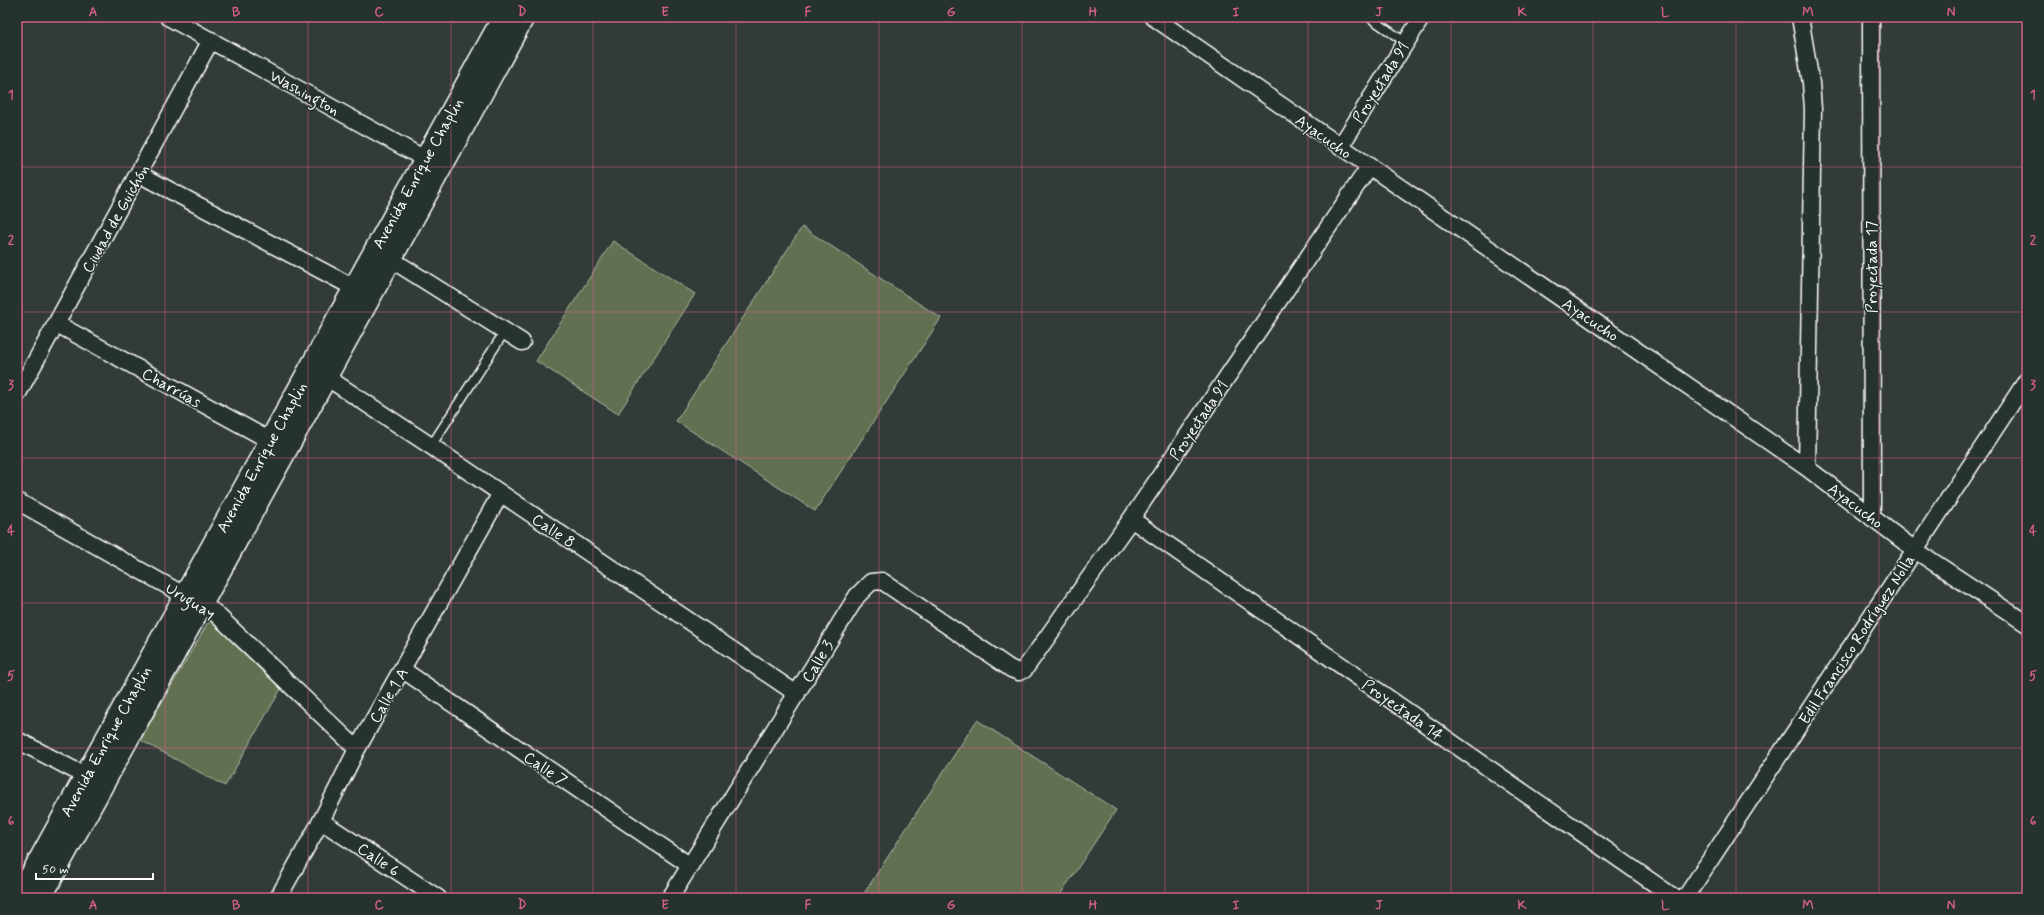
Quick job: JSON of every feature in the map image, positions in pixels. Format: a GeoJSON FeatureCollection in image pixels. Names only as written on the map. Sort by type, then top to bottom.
{"type":"FeatureCollection","features":[{"type":"Feature","properties":{"kind":"street","name":"Washington"},"geometry":{"type":"LineString","coordinates":[[168,17],[433,163]]}},
{"type":"Feature","properties":{"kind":"street","name":"Avenida Enrique Chaplin"},"geometry":{"type":"LineString","coordinates":[[361,292],[390,258],[433,163],[504,17]]}},
{"type":"Feature","properties":{"kind":"street","name":"Avenida Enrique Chaplin"},"geometry":{"type":"LineString","coordinates":[[40,898],[94,781],[361,292],[433,163],[523,17]]}},
{"type":"Feature","properties":{"kind":"street","name":"Ayacucho"},"geometry":{"type":"LineString","coordinates":[[1153,17],[1807,468],[1915,550],[2027,624]]}},
{"type":"Feature","properties":{"kind":"street","name":"Proyectada 91"},"geometry":{"type":"LineString","coordinates":[[1340,147],[1422,17]]}},
{"type":"Feature","properties":{"kind":"street"},"geometry":{"type":"LineString","coordinates":[[1800,17],[1811,83],[1813,109],[1807,468]]}},
{"type":"Feature","properties":{"kind":"street","name":"Proyectada 17"},"geometry":{"type":"LineString","coordinates":[[1871,17],[1872,518]]}},
{"type":"Feature","properties":{"kind":"street","name":"Ciudad de Guichón"},"geometry":{"type":"LineString","coordinates":[[17,395],[211,40]]}},
{"type":"Feature","properties":{"kind":"street","name":"Proyectada 91"},"geometry":{"type":"LineString","coordinates":[[1024,670],[1130,519],[1369,167]]}},
{"type":"Feature","properties":{"kind":"street"},"geometry":{"type":"LineString","coordinates":[[139,174],[361,292]]}},
{"type":"Feature","properties":{"kind":"street"},"geometry":{"type":"LineString","coordinates":[[390,258],[522,342]]}},
{"type":"Feature","properties":{"kind":"street","name":"Charrúas"},"geometry":{"type":"LineString","coordinates":[[57,324],[278,445]]}},
{"type":"Feature","properties":{"kind":"street","name":"Calle 8"},"geometry":{"type":"LineString","coordinates":[[318,372],[431,446],[797,694]]}},
{"type":"Feature","properties":{"kind":"street","name":"Edil Francisco Rodríguez Nolla"},"geometry":{"type":"LineString","coordinates":[[1685,898],[2027,380]]}},
{"type":"Feature","properties":{"kind":"street","name":"Calle 1 A"},"geometry":{"type":"LineString","coordinates":[[278,898],[321,821],[357,750],[501,494]]}},
{"type":"Feature","properties":{"kind":"street","name":"Uruguay"},"geometry":{"type":"LineString","coordinates":[[17,501],[214,612],[357,750]]}},
{"type":"Feature","properties":{"kind":"street","name":"Proyectada 14"},"geometry":{"type":"LineString","coordinates":[[1130,519],[1675,898]]}},
{"type":"Feature","properties":{"kind":"street","name":"Calle 3"},"geometry":{"type":"LineString","coordinates":[[670,898],[689,865],[857,596],[871,582],[882,581],[1011,669],[1019,672],[1024,670]]}},
{"type":"Feature","properties":{"kind":"street","name":"Calle 7"},"geometry":{"type":"LineString","coordinates":[[403,670],[689,865]]}},
{"type":"Feature","properties":{"kind":"street"},"geometry":{"type":"LineString","coordinates":[[17,740],[94,781]]}},
{"type":"Feature","properties":{"kind":"street","name":"Avenida Enrique Chaplin"},"geometry":{"type":"LineString","coordinates":[[19,898],[94,781]]}},
{"type":"Feature","properties":{"kind":"street","name":"Calle 6"},"geometry":{"type":"LineString","coordinates":[[321,821],[438,898]]}},
{"type":"Feature","properties":{"kind":"lane"},"geometry":{"type":"LineString","coordinates":[[1369,17],[1405,42]]}},
{"type":"Feature","properties":{"kind":"lane"},"geometry":{"type":"LineString","coordinates":[[431,446],[505,331]]}},
{"type":"Feature","properties":{"kind":"green space"},"geometry":{"type":"Polygon","coordinates":[[[802,227],[941,318],[815,511],[676,421],[802,227]]]}},
{"type":"Feature","properties":{"kind":"green space"},"geometry":{"type":"Polygon","coordinates":[[[613,241],[695,294],[618,414],[536,361],[613,241]]]}},
{"type":"Feature","properties":{"kind":"green space"},"geometry":{"type":"Polygon","coordinates":[[[211,621],[217,624],[281,689],[225,786],[140,740],[207,624],[211,621]]]}},
{"type":"Feature","properties":{"kind":"green space"},"geometry":{"type":"Polygon","coordinates":[[[977,720],[1116,810],[1058,898],[861,898],[977,720]]]}}]}
